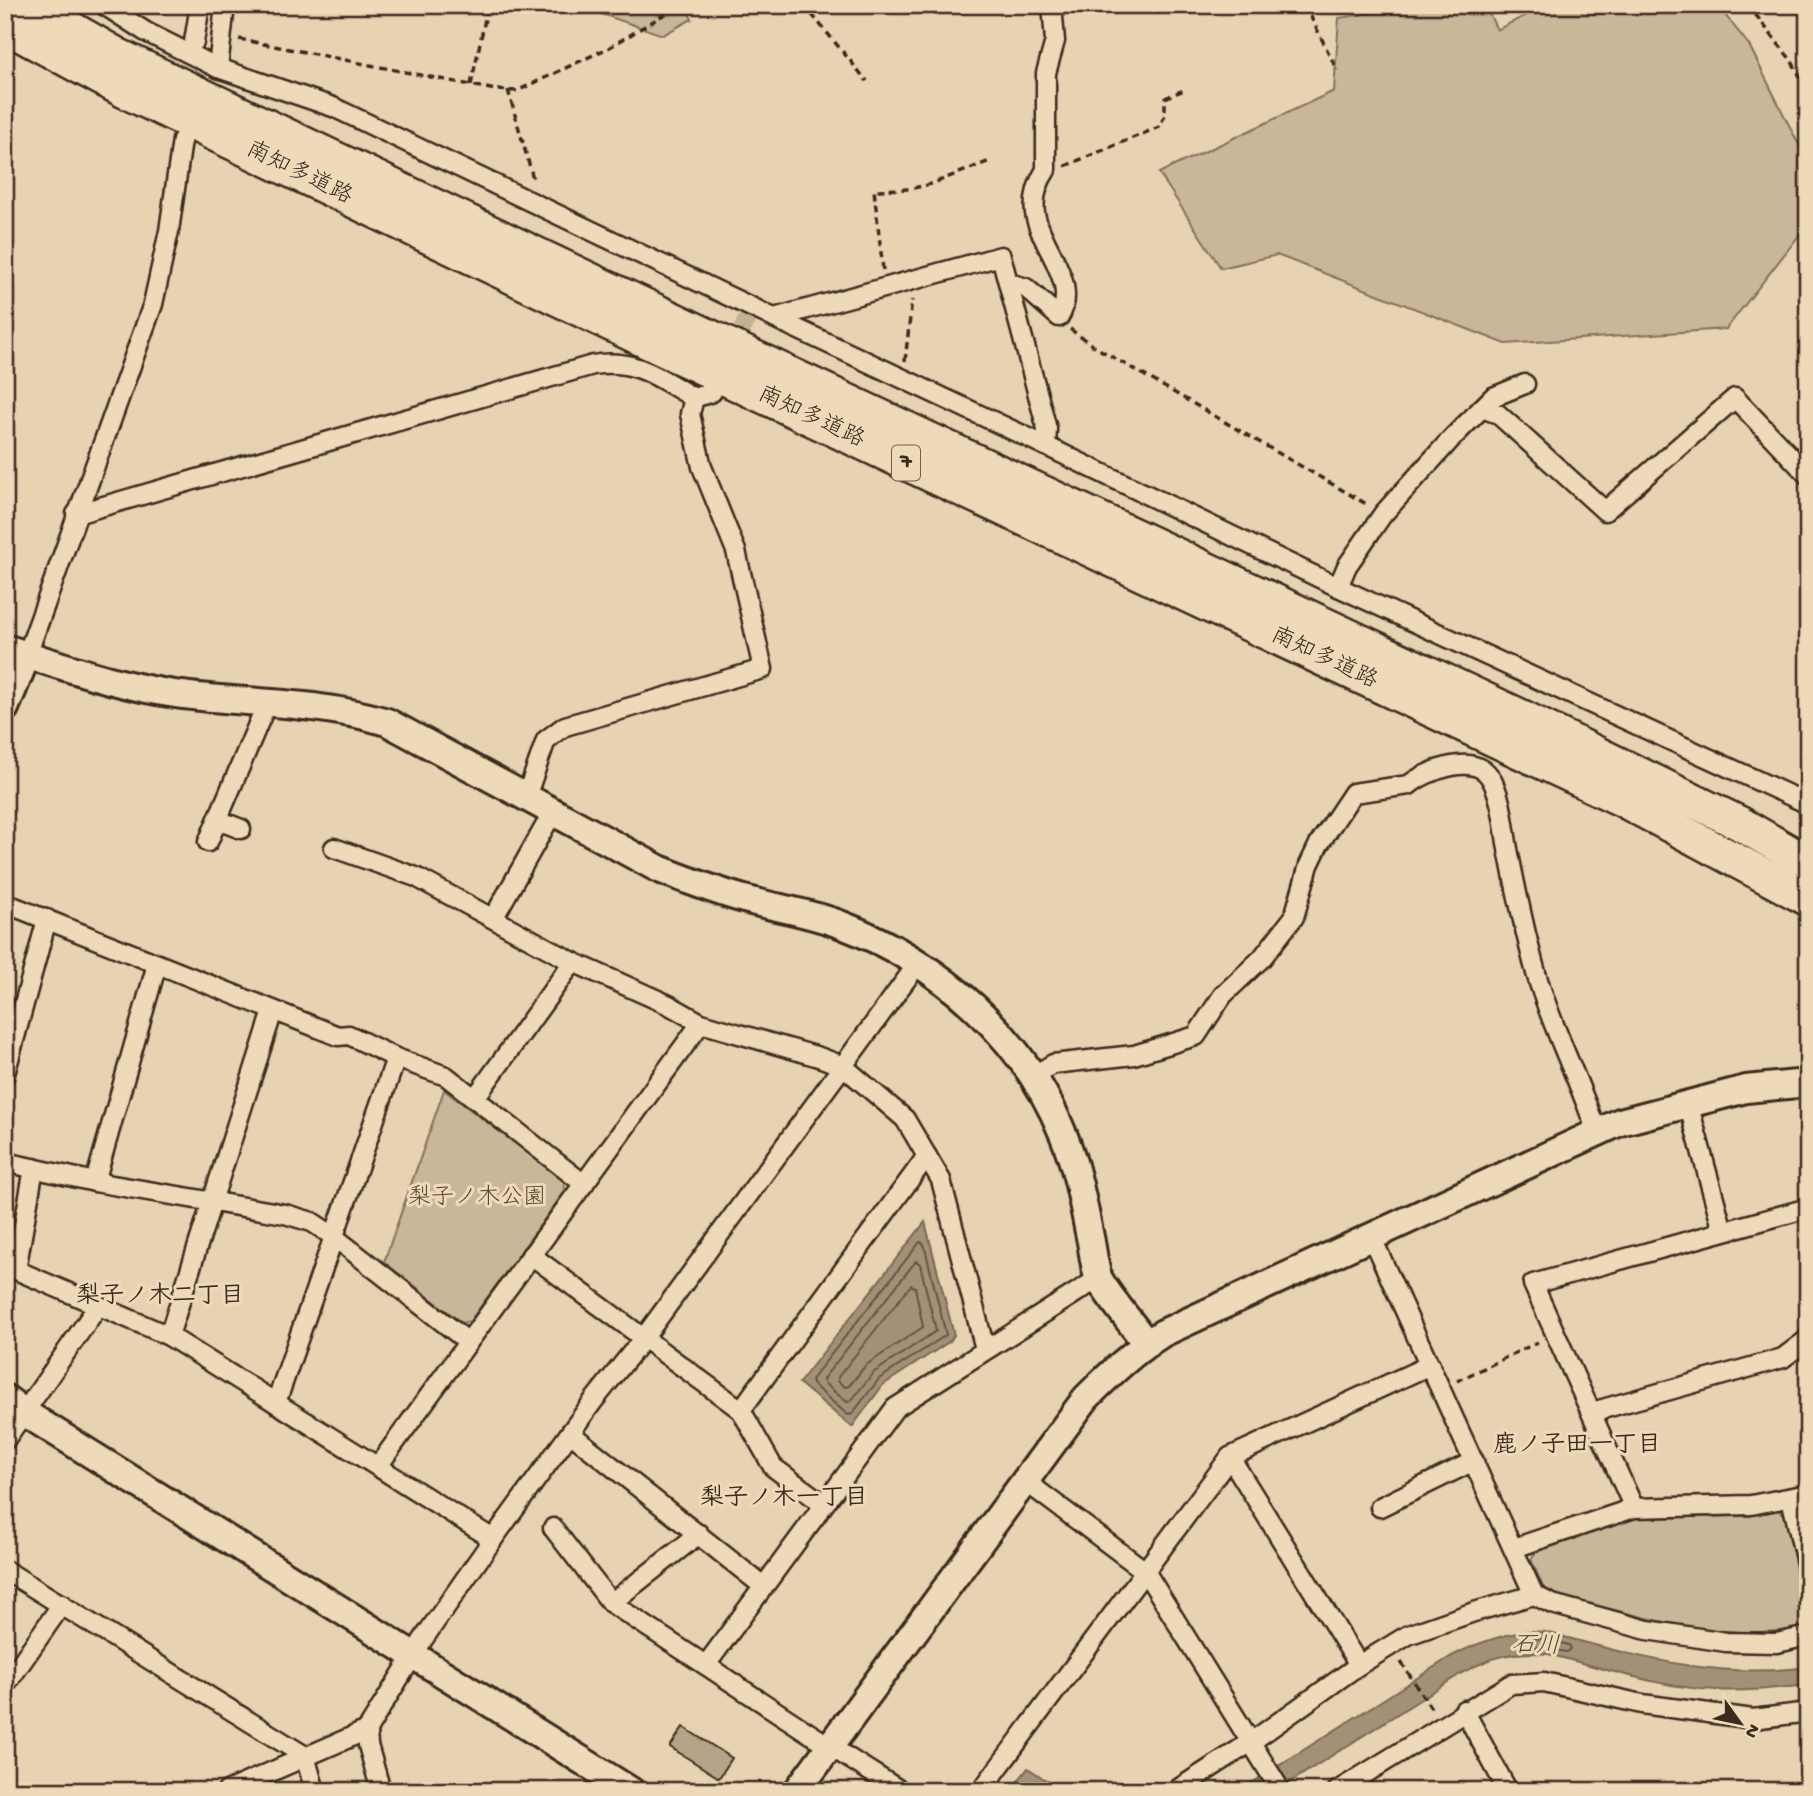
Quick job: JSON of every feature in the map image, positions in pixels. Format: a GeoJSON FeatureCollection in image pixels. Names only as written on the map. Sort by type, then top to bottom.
{"type":"FeatureCollection","features":[{"type":"Feature","properties":{"kind":"highway","name":"南知多道路"},"geometry":{"type":"LineString","coordinates":[[30,5],[144,68],[1522,717],[1739,823],[1808,863]]}},
{"type":"Feature","properties":{"kind":"highway","name":"南知多道路"},"geometry":{"type":"LineString","coordinates":[[5,26],[123,90],[653,344],[1621,799],[1808,899]]}},
{"type":"Feature","properties":{"kind":"street"},"geometry":{"type":"LineString","coordinates":[[104,5],[146,32],[218,68],[333,107],[1338,587],[1808,804]]}},
{"type":"Feature","properties":{"kind":"street"},"geometry":{"type":"LineString","coordinates":[[194,42],[200,5]]}},
{"type":"Feature","properties":{"kind":"street"},"geometry":{"type":"LineString","coordinates":[[218,68],[225,5]]}},
{"type":"Feature","properties":{"kind":"street"},"geometry":{"type":"LineString","coordinates":[[1009,284],[1026,288],[1059,317],[1066,306],[1064,285],[1035,212],[1038,183],[1046,170],[1046,73],[1055,41],[1052,5]]}},
{"type":"Feature","properties":{"kind":"street"},"geometry":{"type":"LineString","coordinates":[[5,708],[16,651],[76,514],[153,304],[169,231],[181,140]]}},
{"type":"Feature","properties":{"kind":"street"},"geometry":{"type":"LineString","coordinates":[[774,318],[1001,256],[1047,429],[1046,446]]}},
{"type":"Feature","properties":{"kind":"street"},"geometry":{"type":"LineString","coordinates":[[76,514],[593,365],[626,363],[694,398],[712,392]]}},
{"type":"Feature","properties":{"kind":"street"},"geometry":{"type":"LineString","coordinates":[[1338,587],[1348,566],[1383,514],[1452,438],[1493,397],[1525,384]]}},
{"type":"Feature","properties":{"kind":"street"},"geometry":{"type":"LineString","coordinates":[[526,797],[546,740],[565,726],[763,669],[736,551],[702,467],[690,414],[694,398]]}},
{"type":"Feature","properties":{"kind":"street"},"geometry":{"type":"LineString","coordinates":[[1482,408],[1498,414],[1605,511],[1735,398],[1808,475]]}},
{"type":"Feature","properties":{"kind":"street"},"geometry":{"type":"LineString","coordinates":[[16,651],[139,687],[205,698],[339,710],[387,722],[659,869],[742,899],[839,923],[884,942],[919,962],[952,986],[987,1019],[1033,1076],[1063,1134],[1074,1165],[1099,1278],[1146,1343]]}},
{"type":"Feature","properties":{"kind":"street"},"geometry":{"type":"LineString","coordinates":[[208,842],[267,704]]}},
{"type":"Feature","properties":{"kind":"street"},"geometry":{"type":"LineString","coordinates":[[1033,1076],[1053,1065],[1134,1055],[1196,1036],[1223,995],[1262,958],[1294,917],[1309,864],[1353,793],[1409,785],[1415,780],[1463,764],[1474,765],[1490,775],[1502,813],[1536,974],[1560,1044],[1597,1133]]}},
{"type":"Feature","properties":{"kind":"street"},"geometry":{"type":"LineString","coordinates":[[494,917],[553,812]]}},
{"type":"Feature","properties":{"kind":"street"},"geometry":{"type":"LineString","coordinates":[[218,820],[241,829]]}},
{"type":"Feature","properties":{"kind":"street"},"geometry":{"type":"LineString","coordinates":[[334,848],[416,877],[573,962],[669,1004],[701,1023],[843,1066],[905,1119],[941,1180],[985,1349]]}},
{"type":"Feature","properties":{"kind":"street"},"geometry":{"type":"LineString","coordinates":[[5,903],[338,1037],[349,1035],[396,1058],[446,1076],[584,1184]]}},
{"type":"Feature","properties":{"kind":"street"},"geometry":{"type":"LineString","coordinates":[[5,1074],[47,919]]}},
{"type":"Feature","properties":{"kind":"street"},"geometry":{"type":"LineString","coordinates":[[475,1098],[573,962]]}},
{"type":"Feature","properties":{"kind":"street"},"geometry":{"type":"LineString","coordinates":[[227,1791],[367,1730],[493,1539],[919,962]]}},
{"type":"Feature","properties":{"kind":"street"},"geometry":{"type":"LineString","coordinates":[[95,1182],[157,964]]}},
{"type":"Feature","properties":{"kind":"street"},"geometry":{"type":"LineString","coordinates":[[169,1336],[273,1011]]}},
{"type":"Feature","properties":{"kind":"street"},"geometry":{"type":"LineString","coordinates":[[378,1466],[701,1023]]}},
{"type":"Feature","properties":{"kind":"street"},"geometry":{"type":"LineString","coordinates":[[276,1403],[396,1058]]}},
{"type":"Feature","properties":{"kind":"street"},"geometry":{"type":"LineString","coordinates":[[797,1791],[1086,1398],[1146,1343],[1620,1122],[1746,1089],[1808,1083]]}},
{"type":"Feature","properties":{"kind":"street"},"geometry":{"type":"LineString","coordinates":[[1688,1103],[1723,1231]]}},
{"type":"Feature","properties":{"kind":"street"},"geometry":{"type":"LineString","coordinates":[[741,1410],[927,1156]]}},
{"type":"Feature","properties":{"kind":"street"},"geometry":{"type":"LineString","coordinates":[[5,1162],[95,1182],[285,1214],[312,1222],[467,1341]]}},
{"type":"Feature","properties":{"kind":"street"},"geometry":{"type":"LineString","coordinates":[[34,1168],[11,1269],[169,1336],[493,1539]]}},
{"type":"Feature","properties":{"kind":"street"},"geometry":{"type":"LineString","coordinates":[[1634,1508],[1533,1284],[1808,1208]]}},
{"type":"Feature","properties":{"kind":"street"},"geometry":{"type":"LineString","coordinates":[[1371,1236],[1534,1595],[1552,1604],[1647,1630],[1726,1642],[1777,1643],[1808,1636]]}},
{"type":"Feature","properties":{"kind":"street"},"geometry":{"type":"LineString","coordinates":[[531,1255],[741,1410],[773,1467],[824,1504]]}},
{"type":"Feature","properties":{"kind":"street"},"geometry":{"type":"LineString","coordinates":[[706,1665],[895,1408],[1099,1278]]}},
{"type":"Feature","properties":{"kind":"street"},"geometry":{"type":"LineString","coordinates":[[5,1440],[15,1405],[98,1306]]}},
{"type":"Feature","properties":{"kind":"street"},"geometry":{"type":"LineString","coordinates":[[1592,1412],[1783,1357],[1808,1339]]}},
{"type":"Feature","properties":{"kind":"street"},"geometry":{"type":"LineString","coordinates":[[981,1791],[1230,1457],[1430,1365]]}},
{"type":"Feature","properties":{"kind":"street"},"geometry":{"type":"LineString","coordinates":[[15,1405],[631,1791]]}},
{"type":"Feature","properties":{"kind":"street"},"geometry":{"type":"LineString","coordinates":[[570,1433],[763,1586]]}},
{"type":"Feature","properties":{"kind":"street"},"geometry":{"type":"LineString","coordinates":[[1230,1457],[1359,1665]]}},
{"type":"Feature","properties":{"kind":"street"},"geometry":{"type":"LineString","coordinates":[[1380,1507],[1474,1461]]}},
{"type":"Feature","properties":{"kind":"street"},"geometry":{"type":"LineString","coordinates":[[1025,1481],[1145,1571],[1281,1791]]}},
{"type":"Feature","properties":{"kind":"street"},"geometry":{"type":"LineString","coordinates":[[1514,1548],[1634,1508],[1751,1505],[1800,1496],[1808,1571]]}},
{"type":"Feature","properties":{"kind":"street"},"geometry":{"type":"LineString","coordinates":[[553,1528],[611,1603],[901,1791]]}},
{"type":"Feature","properties":{"kind":"street"},"geometry":{"type":"LineString","coordinates":[[611,1603],[699,1534]]}},
{"type":"Feature","properties":{"kind":"street"},"geometry":{"type":"LineString","coordinates":[[5,1570],[305,1756],[315,1791]]}},
{"type":"Feature","properties":{"kind":"street"},"geometry":{"type":"LineString","coordinates":[[1175,1791],[1253,1746],[1359,1665],[1408,1635],[1534,1595]]}},
{"type":"Feature","properties":{"kind":"street"},"geometry":{"type":"LineString","coordinates":[[5,1686],[62,1604]]}},
{"type":"Feature","properties":{"kind":"street"},"geometry":{"type":"LineString","coordinates":[[1337,1791],[1464,1710],[1511,1684],[1544,1682],[1642,1704],[1753,1719],[1808,1712]]}},
{"type":"Feature","properties":{"kind":"street"},"geometry":{"type":"LineString","coordinates":[[1464,1710],[1508,1791]]}},
{"type":"Feature","properties":{"kind":"street"},"geometry":{"type":"LineString","coordinates":[[367,1730],[368,1745],[381,1791]]}},
{"type":"Feature","properties":{"kind":"path"},"geometry":{"type":"LineString","coordinates":[[471,85],[488,5]]}},
{"type":"Feature","properties":{"kind":"path"},"geometry":{"type":"LineString","coordinates":[[222,34],[245,41],[471,85],[517,91],[610,47],[680,5]]}},
{"type":"Feature","properties":{"kind":"path"},"geometry":{"type":"LineString","coordinates":[[804,5],[867,81]]}},
{"type":"Feature","properties":{"kind":"path"},"geometry":{"type":"LineString","coordinates":[[1305,5],[1337,69]]}},
{"type":"Feature","properties":{"kind":"path"},"geometry":{"type":"LineString","coordinates":[[1748,5],[1791,60],[1808,90]]}},
{"type":"Feature","properties":{"kind":"path"},"geometry":{"type":"LineString","coordinates":[[1046,170],[1063,167],[1158,127],[1165,115],[1165,98],[1186,89]]}},
{"type":"Feature","properties":{"kind":"path"},"geometry":{"type":"LineString","coordinates":[[508,90],[537,191],[536,205]]}},
{"type":"Feature","properties":{"kind":"path"},"geometry":{"type":"LineString","coordinates":[[884,287],[874,190],[909,189],[931,184],[990,161]]}},
{"type":"Feature","properties":{"kind":"path"},"geometry":{"type":"LineString","coordinates":[[899,377],[906,356],[912,314],[913,301],[909,281]]}},
{"type":"Feature","properties":{"kind":"path"},"geometry":{"type":"LineString","coordinates":[[1059,317],[1068,328],[1092,345],[1383,514]]}},
{"type":"Feature","properties":{"kind":"path"},"geometry":{"type":"LineString","coordinates":[[1440,1388],[1556,1333]]}},
{"type":"Feature","properties":{"kind":"path"},"geometry":{"type":"LineString","coordinates":[[1396,1653],[1433,1712]]}},
{"type":"Feature","properties":{"kind":"green space"},"geometry":{"type":"Polygon","coordinates":[[[575,5],[684,5],[692,19],[663,35],[575,5]]]}},
{"type":"Feature","properties":{"kind":"green space"},"geometry":{"type":"Polygon","coordinates":[[[1419,5],[1485,5],[1497,30],[1546,5],[1717,5],[1749,45],[1808,163],[1808,224],[1726,329],[1506,344],[1277,255],[1221,268],[1159,173],[1334,91],[1339,18],[1419,5]]]}},
{"type":"Feature","properties":{"kind":"green space","name":"梨子ノ木公園"},"geometry":{"type":"Polygon","coordinates":[[[444,1090],[564,1180],[565,1191],[470,1321],[462,1323],[384,1262],[444,1090]]]}},
{"type":"Feature","properties":{"kind":"green space"},"geometry":{"type":"Polygon","coordinates":[[[1778,1510],[1785,1515],[1807,1621],[1802,1628],[1740,1632],[1646,1618],[1555,1594],[1543,1587],[1531,1559],[1537,1550],[1636,1518],[1747,1516],[1778,1510]]]}},
{"type":"Feature","properties":{"kind":"water"},"geometry":{"type":"Polygon","coordinates":[[[925,1222],[954,1335],[950,1341],[883,1385],[852,1427],[799,1383],[925,1222]]]}},
{"type":"Feature","properties":{"kind":"water","name":"石川"},"geometry":{"type":"Polygon","coordinates":[[[1529,1631],[1546,1632],[1644,1657],[1708,1668],[1773,1670],[1808,1667],[1808,1685],[1739,1690],[1674,1686],[1548,1654],[1514,1654],[1493,1659],[1462,1673],[1276,1791],[1239,1791],[1450,1657],[1488,1640],[1529,1631]]]}},
{"type":"Feature","properties":{"kind":"water"},"geometry":{"type":"Polygon","coordinates":[[[1028,1768],[1062,1791],[1010,1791],[1028,1768]]]}},
{"type":"Feature","properties":{"kind":"building"},"geometry":{"type":"Polygon","coordinates":[[[683,1727],[732,1758],[719,1778],[670,1747],[683,1727]]]}},
{"type":"Feature","properties":{"kind":"tunnel"},"geometry":{"type":"LineString","coordinates":[[730,354],[752,310]]}},
{"type":"Feature","properties":{"kind":"district","name":"梨子ノ木二丁目"},"geometry":{"type":"Point","coordinates":[160,1297]}},
{"type":"Feature","properties":{"kind":"district","name":"鹿ノ子田一丁目"},"geometry":{"type":"Point","coordinates":[1577,1446]}},
{"type":"Feature","properties":{"kind":"district","name":"梨子ノ木一丁目"},"geometry":{"type":"Point","coordinates":[784,1499]}}]}
